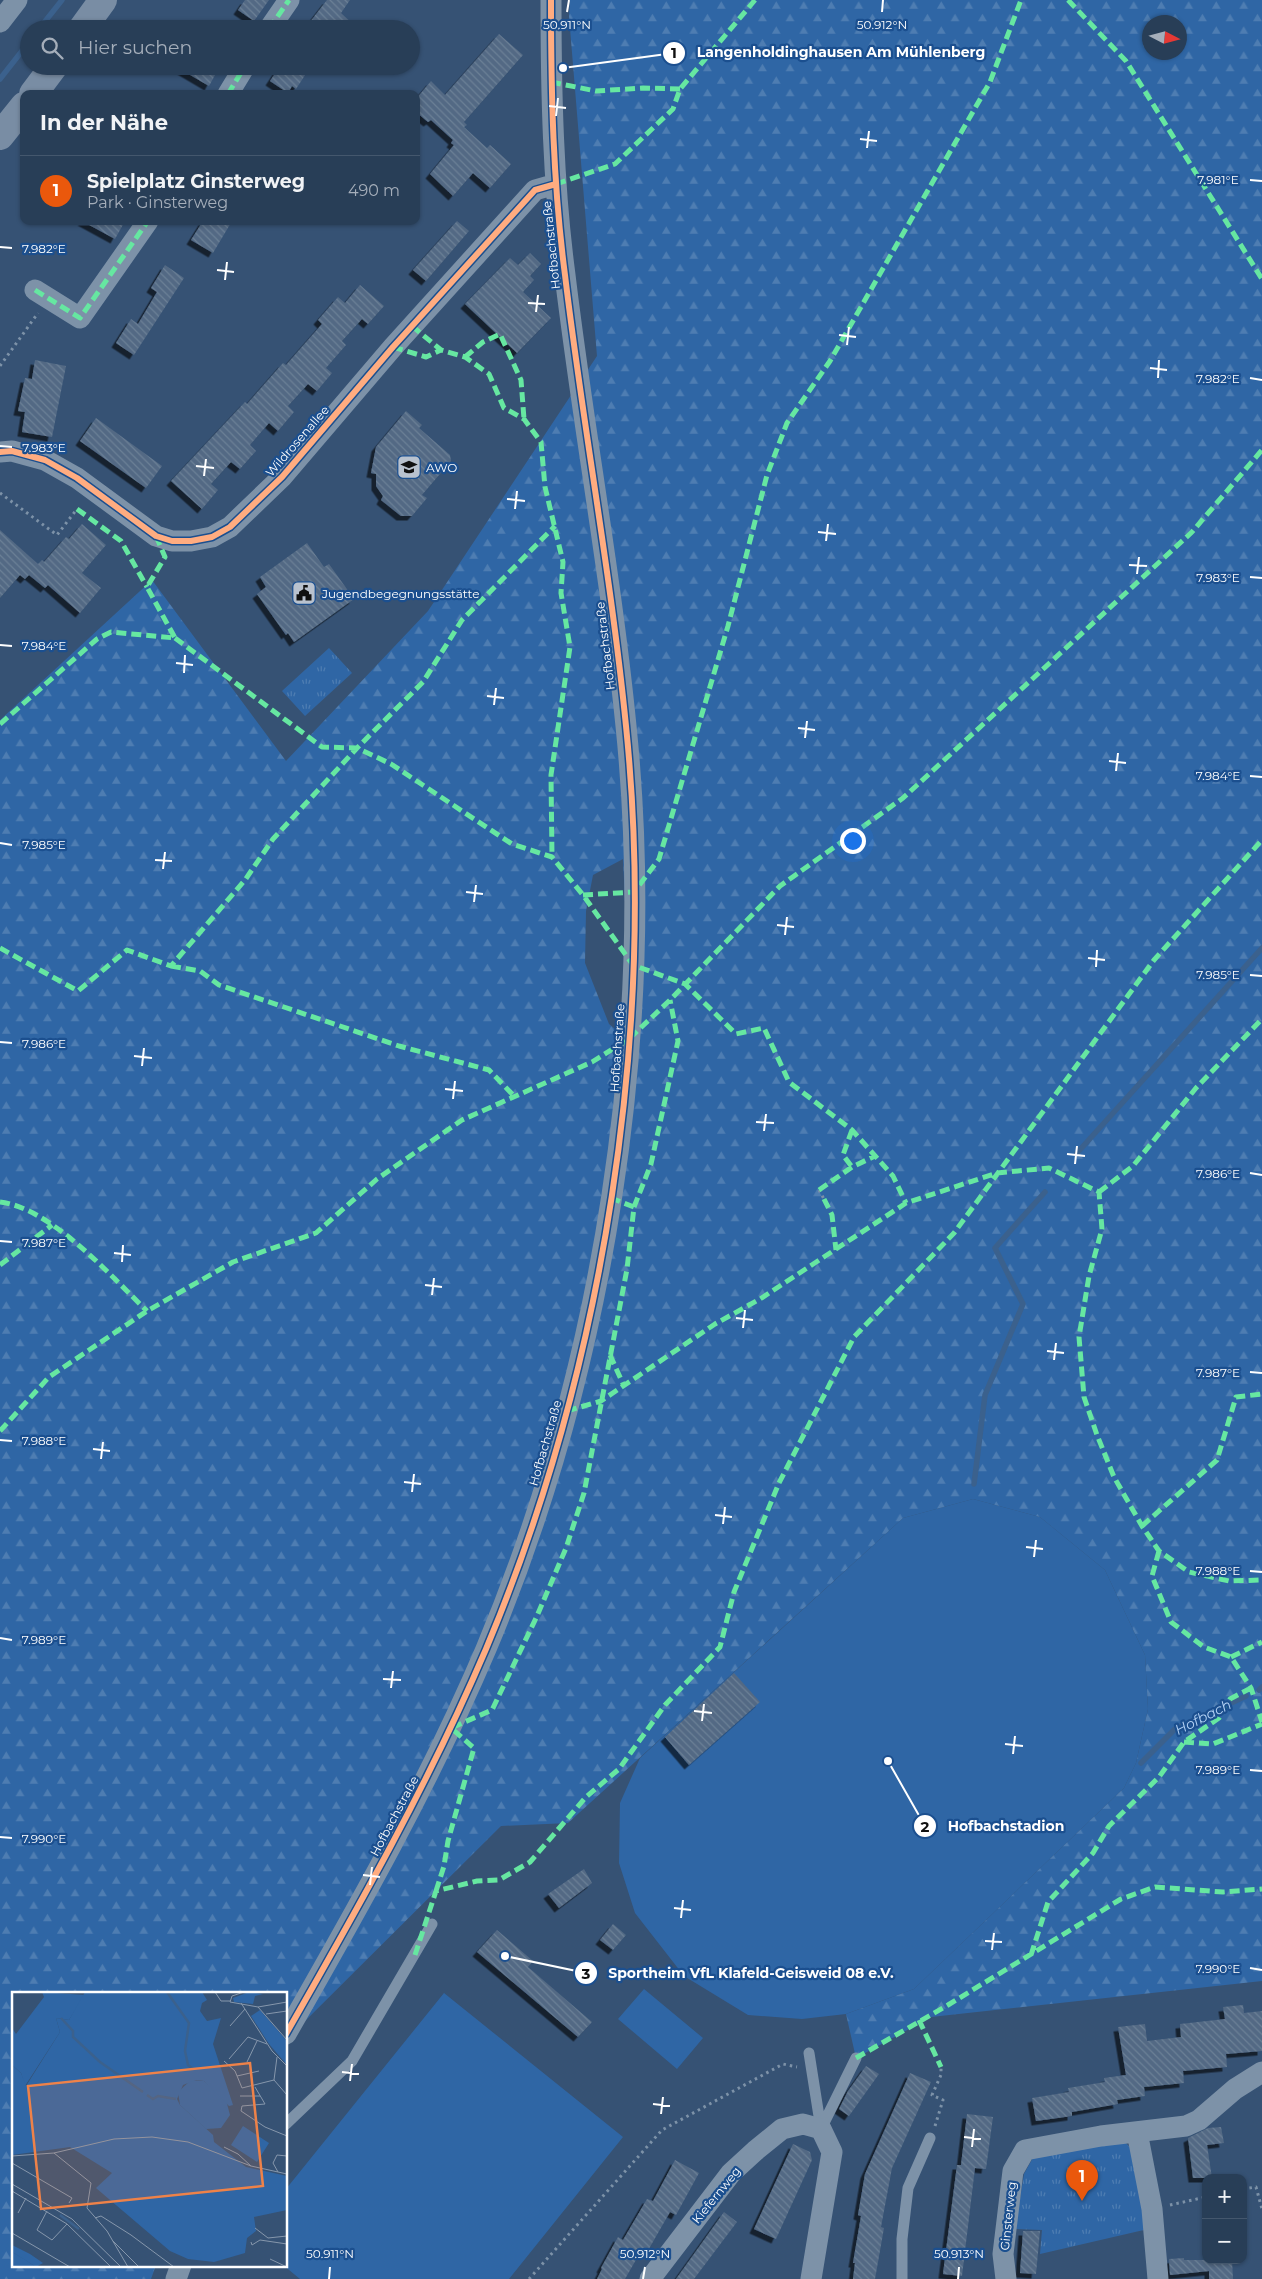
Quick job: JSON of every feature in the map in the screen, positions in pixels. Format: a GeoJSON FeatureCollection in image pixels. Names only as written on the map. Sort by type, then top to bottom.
{"type":"FeatureCollection","features":[{"type":"Feature","properties":{"kind":"main road"},"geometry":{"type":"LineString","coordinates":[[89,20],[103,0]]}},
{"type":"Feature","properties":{"kind":"main road"},"geometry":{"type":"LineString","coordinates":[[36,90],[47,75]]}},
{"type":"Feature","properties":{"kind":"main road"},"geometry":{"type":"LineString","coordinates":[[0,136],[20,111]]}},
{"type":"Feature","properties":{"kind":"street"},"geometry":{"type":"LineString","coordinates":[[0,22],[17,0]]}},
{"type":"Feature","properties":{"kind":"street"},"geometry":{"type":"LineString","coordinates":[[275,20],[289,0]]}},
{"type":"Feature","properties":{"kind":"street","name":"Hofbachstraße"},"geometry":{"type":"LineString","coordinates":[[288,2030],[424,1785],[491,1636],[520,1560],[567,1411],[592,1304],[612,1198],[623,1118],[630,1038],[633,956],[632,814],[623,701],[608,577],[564,274],[556,184],[551,82],[551,0]]}},
{"type":"Feature","properties":{"kind":"street"},"geometry":{"type":"LineString","coordinates":[[230,90],[240,75]]}},
{"type":"Feature","properties":{"kind":"street","name":"Wildrosenallee"},"geometry":{"type":"LineString","coordinates":[[0,452],[12,451],[45,460],[77,478],[156,536],[172,541],[191,541],[212,537],[230,527],[282,477],[394,347],[535,190],[556,184]]}},
{"type":"Feature","properties":{"kind":"street"},"geometry":{"type":"LineString","coordinates":[[42,294],[80,318],[145,225]]}},
{"type":"Feature","properties":{"kind":"street","name":"Ginsterweg"},"geometry":{"type":"LineString","coordinates":[[1006,2279],[1003,2254],[1012,2171],[1025,2150],[1186,2126],[1199,2120],[1235,2089],[1262,2072]]}},
{"type":"Feature","properties":{"kind":"street","name":"Kiefernweg"},"geometry":{"type":"LineString","coordinates":[[650,2279],[731,2173],[755,2151],[782,2129],[803,2124],[821,2129]]}},
{"type":"Feature","properties":{"kind":"street"},"geometry":{"type":"LineString","coordinates":[[811,2279],[832,2152],[821,2129]]}},
{"type":"Feature","properties":{"kind":"street"},"geometry":{"type":"LineString","coordinates":[[1137,2132],[1152,2209],[1158,2279]]}},
{"type":"Feature","properties":{"kind":"street"},"geometry":{"type":"LineString","coordinates":[[176,2279],[181,2266]]}},
{"type":"Feature","properties":{"kind":"lane"},"geometry":{"type":"LineString","coordinates":[[288,2122],[352,2061],[432,1924]]}},
{"type":"Feature","properties":{"kind":"lane"},"geometry":{"type":"LineString","coordinates":[[809,2054],[821,2129]]}},
{"type":"Feature","properties":{"kind":"lane"},"geometry":{"type":"LineString","coordinates":[[821,2129],[856,2058]]}},
{"type":"Feature","properties":{"kind":"lane"},"geometry":{"type":"LineString","coordinates":[[902,2279],[902,2239],[908,2188],[930,2138]]}},
{"type":"Feature","properties":{"kind":"path"},"geometry":{"type":"LineString","coordinates":[[0,366],[42,294]]}},
{"type":"Feature","properties":{"kind":"path"},"geometry":{"type":"LineString","coordinates":[[0,493],[56,535],[78,509]]}},
{"type":"Feature","properties":{"kind":"path"},"geometry":{"type":"LineString","coordinates":[[819,1190],[824,1200]]}},
{"type":"Feature","properties":{"kind":"path"},"geometry":{"type":"LineString","coordinates":[[529,2279],[662,2130],[783,2064],[811,2070]]}},
{"type":"Feature","properties":{"kind":"path"},"geometry":{"type":"LineString","coordinates":[[930,2138],[943,2100],[932,2095],[941,2075],[941,2067]]}},
{"type":"Feature","properties":{"kind":"path"},"geometry":{"type":"LineString","coordinates":[[1247,2188],[1256,2186],[1262,2208]]}},
{"type":"Feature","properties":{"kind":"path"},"geometry":{"type":"LineString","coordinates":[[1152,2209],[1202,2198]]}},
{"type":"Feature","properties":{"kind":"green space"},"geometry":{"type":"Polygon","coordinates":[[[570,0],[1262,0],[1262,1981],[931,2017],[856,2058],[846,2014],[914,1989],[1124,1788],[1136,1763],[1148,1709],[1145,1655],[1105,1570],[1040,1517],[973,1499],[903,1518],[568,1823],[501,1826],[288,2038],[288,1992],[12,1992],[12,2266],[156,2266],[151,2279],[0,2279],[0,720],[152,580],[286,761],[428,611],[597,356],[569,16],[570,0]],[[623,859],[593,875],[586,911],[585,963],[609,1024],[621,1034],[626,922],[623,859]]]}},
{"type":"Feature","properties":{"kind":"green space"},"geometry":{"type":"Polygon","coordinates":[[[329,648],[352,673],[305,716],[282,691],[329,648]]]}},
{"type":"Feature","properties":{"kind":"green space"},"geometry":{"type":"Polygon","coordinates":[[[973,1499],[1040,1517],[1105,1570],[1145,1655],[1148,1709],[1136,1763],[1124,1788],[914,1989],[846,2014],[802,2019],[748,2015],[684,1976],[635,1913],[619,1863],[620,1803],[640,1758],[903,1518],[973,1499]]]}},
{"type":"Feature","properties":{"kind":"green space"},"geometry":{"type":"Polygon","coordinates":[[[644,1989],[703,2038],[677,2069],[618,2019],[644,1989]]]}},
{"type":"Feature","properties":{"kind":"green space"},"geometry":{"type":"Polygon","coordinates":[[[444,1993],[623,2137],[509,2279],[300,2279],[284,2266],[288,2266],[288,2187],[444,1993]]]}},
{"type":"Feature","properties":{"kind":"green space"},"geometry":{"type":"Polygon","coordinates":[[[1124,2141],[1139,2157],[1148,2229],[1040,2254],[1042,2230],[1015,2229],[1024,2174],[1035,2154],[1124,2141]]]}},
{"type":"Feature","properties":{"kind":"building"},"geometry":{"type":"Polygon","coordinates":[[[245,0],[269,0],[255,20],[238,10],[245,0]]]}},
{"type":"Feature","properties":{"kind":"building"},"geometry":{"type":"Polygon","coordinates":[[[327,0],[350,0],[341,13],[348,20],[312,20],[327,0]]]}},
{"type":"Feature","properties":{"kind":"building"},"geometry":{"type":"Polygon","coordinates":[[[499,34],[523,55],[464,122],[467,125],[464,127],[487,148],[490,145],[511,164],[490,188],[473,173],[453,196],[430,174],[454,145],[451,143],[453,140],[431,120],[428,122],[420,115],[420,94],[431,81],[445,95],[499,34]]]}},
{"type":"Feature","properties":{"kind":"building"},"geometry":{"type":"Polygon","coordinates":[[[190,75],[215,75],[209,86],[190,75]]]}},
{"type":"Feature","properties":{"kind":"building"},"geometry":{"type":"Polygon","coordinates":[[[274,75],[305,75],[296,89],[292,86],[290,90],[284,90],[270,81],[274,75]]]}},
{"type":"Feature","properties":{"kind":"building"},"geometry":{"type":"Polygon","coordinates":[[[457,221],[469,231],[426,281],[413,270],[457,221]]]}},
{"type":"Feature","properties":{"kind":"building"},"geometry":{"type":"Polygon","coordinates":[[[89,225],[123,225],[115,239],[89,225]]]}},
{"type":"Feature","properties":{"kind":"building"},"geometry":{"type":"Polygon","coordinates":[[[200,225],[230,225],[213,253],[191,240],[200,225]]]}},
{"type":"Feature","properties":{"kind":"building"},"geometry":{"type":"Polygon","coordinates":[[[530,253],[541,264],[530,276],[534,280],[523,292],[551,318],[517,353],[465,304],[510,258],[518,265],[530,253]]]}},
{"type":"Feature","properties":{"kind":"building"},"geometry":{"type":"Polygon","coordinates":[[[165,265],[184,278],[134,355],[116,343],[131,319],[138,324],[157,292],[151,288],[165,265]]]}},
{"type":"Feature","properties":{"kind":"building"},"geometry":{"type":"Polygon","coordinates":[[[360,285],[384,306],[368,324],[362,319],[342,341],[346,345],[326,368],[332,373],[317,391],[308,384],[288,406],[294,412],[278,431],[269,423],[250,445],[256,451],[240,469],[231,462],[211,484],[218,490],[202,509],[171,481],[245,402],[247,404],[283,363],[286,365],[322,324],[318,320],[338,297],[345,303],[360,285]]]}},
{"type":"Feature","properties":{"kind":"building"},"geometry":{"type":"Polygon","coordinates":[[[35,360],[66,366],[52,437],[22,432],[25,412],[18,411],[25,378],[32,379],[35,360]]]}},
{"type":"Feature","properties":{"kind":"building","name":"AWO"},"geometry":{"type":"Polygon","coordinates":[[[406,411],[422,425],[419,428],[450,455],[451,461],[422,495],[427,498],[412,516],[401,516],[381,500],[383,496],[376,486],[376,474],[371,473],[376,447],[406,411]]]}},
{"type":"Feature","properties":{"kind":"building"},"geometry":{"type":"Polygon","coordinates":[[[96,418],[162,466],[146,488],[80,441],[96,418]]]}},
{"type":"Feature","properties":{"kind":"building"},"geometry":{"type":"Polygon","coordinates":[[[82,524],[106,545],[82,573],[101,588],[80,613],[48,585],[45,588],[29,575],[25,579],[20,575],[0,598],[0,530],[38,564],[42,560],[44,562],[66,537],[69,539],[82,524]]]}},
{"type":"Feature","properties":{"kind":"building","name":"Jugendbegegnungsstätte"},"geometry":{"type":"Polygon","coordinates":[[[307,543],[324,567],[329,564],[354,599],[294,642],[288,633],[286,635],[257,594],[266,587],[260,577],[307,543]]]}},
{"type":"Feature","properties":{"kind":"building"},"geometry":{"type":"Polygon","coordinates":[[[734,1673],[760,1702],[689,1765],[665,1737],[734,1673]]]}},
{"type":"Feature","properties":{"kind":"building"},"geometry":{"type":"Polygon","coordinates":[[[584,1869],[592,1883],[559,1908],[548,1894],[584,1869]]]}},
{"type":"Feature","properties":{"kind":"building"},"geometry":{"type":"Polygon","coordinates":[[[613,1924],[626,1935],[613,1950],[600,1940],[613,1924]]]}},
{"type":"Feature","properties":{"kind":"building"},"geometry":{"type":"Polygon","coordinates":[[[497,1930],[533,1961],[528,1967],[592,2022],[578,2037],[477,1952],[497,1930]]]}},
{"type":"Feature","properties":{"kind":"building"},"geometry":{"type":"Polygon","coordinates":[[[1243,2005],[1244,2013],[1262,2011],[1262,2051],[1226,2054],[1227,2067],[1183,2071],[1184,2083],[1144,2087],[1145,2096],[1117,2100],[1118,2104],[1072,2112],[1072,2116],[1036,2121],[1032,2098],[1069,2092],[1068,2088],[1105,2082],[1104,2078],[1126,2075],[1118,2027],[1145,2024],[1147,2041],[1181,2037],[1180,2024],[1225,2019],[1223,2007],[1243,2005]]]}},
{"type":"Feature","properties":{"kind":"building"},"geometry":{"type":"Polygon","coordinates":[[[866,2066],[879,2074],[849,2116],[839,2109],[848,2091],[866,2066]]]}},
{"type":"Feature","properties":{"kind":"building"},"geometry":{"type":"Polygon","coordinates":[[[910,2073],[931,2082],[892,2168],[881,2227],[884,2228],[875,2279],[853,2279],[855,2263],[853,2263],[861,2216],[858,2215],[865,2174],[910,2073]]]}},
{"type":"Feature","properties":{"kind":"building"},"geometry":{"type":"Polygon","coordinates":[[[967,2114],[993,2117],[986,2169],[975,2168],[962,2276],[943,2274],[957,2165],[961,2165],[967,2114]]]}},
{"type":"Feature","properties":{"kind":"building"},"geometry":{"type":"Polygon","coordinates":[[[1221,2127],[1224,2143],[1207,2145],[1211,2174],[1202,2174],[1202,2178],[1193,2178],[1188,2138],[1208,2128],[1221,2127]]]}},
{"type":"Feature","properties":{"kind":"building"},"geometry":{"type":"Polygon","coordinates":[[[793,2144],[810,2152],[812,2160],[776,2239],[754,2229],[793,2144]]]}},
{"type":"Feature","properties":{"kind":"building"},"geometry":{"type":"Polygon","coordinates":[[[675,2160],[699,2173],[676,2215],[670,2212],[646,2254],[641,2251],[625,2279],[597,2279],[618,2237],[623,2240],[647,2199],[653,2201],[675,2160]]]}},
{"type":"Feature","properties":{"kind":"building"},"geometry":{"type":"Polygon","coordinates":[[[724,2212],[737,2222],[694,2279],[676,2279],[724,2212]]]}},
{"type":"Feature","properties":{"kind":"building"},"geometry":{"type":"Polygon","coordinates":[[[1023,2231],[1040,2231],[1036,2274],[1020,2273],[1023,2231]]]}},
{"type":"Feature","properties":{"kind":"building"},"geometry":{"type":"Polygon","coordinates":[[[1169,2259],[1202,2260],[1202,2264],[1232,2264],[1233,2279],[1209,2279],[1209,2271],[1170,2275],[1169,2259]]]}},
{"type":"Feature","properties":{"kind":"waterway"},"geometry":{"type":"LineString","coordinates":[[46,20],[62,0]]}},
{"type":"Feature","properties":{"kind":"waterway"},"geometry":{"type":"LineString","coordinates":[[0,79],[20,53]]}},
{"type":"Feature","properties":{"kind":"waterway"},"geometry":{"type":"LineString","coordinates":[[1077,1153],[1262,948]]}},
{"type":"Feature","properties":{"kind":"waterway"},"geometry":{"type":"LineString","coordinates":[[974,1484],[985,1395],[1023,1304],[995,1248],[1045,1192]]}},
{"type":"Feature","properties":{"kind":"waterway","name":"Hofbach"},"geometry":{"type":"LineString","coordinates":[[1259,1690],[1262,1687]]}},
{"type":"Feature","properties":{"kind":"waterway","name":"Hofbach"},"geometry":{"type":"LineString","coordinates":[[1141,1763],[1175,1729],[1246,1696]]}},
{"type":"Feature","properties":{"kind":"marked path"},"geometry":{"type":"LineString","coordinates":[[275,20],[289,0]]}},
{"type":"Feature","properties":{"kind":"marked path"},"geometry":{"type":"LineString","coordinates":[[556,184],[615,164],[673,109],[680,89],[755,0]]}},
{"type":"Feature","properties":{"kind":"marked path"},"geometry":{"type":"LineString","coordinates":[[583,895],[634,892],[659,859],[728,626],[767,475],[787,423],[830,361],[990,82],[1021,0]]}},
{"type":"Feature","properties":{"kind":"marked path"},"geometry":{"type":"LineString","coordinates":[[1068,0],[1126,61],[1262,279]]}},
{"type":"Feature","properties":{"kind":"marked path"},"geometry":{"type":"LineString","coordinates":[[230,90],[240,75]]}},
{"type":"Feature","properties":{"kind":"marked path"},"geometry":{"type":"LineString","coordinates":[[551,82],[596,91],[643,88],[680,89]]}},
{"type":"Feature","properties":{"kind":"marked path"},"geometry":{"type":"LineString","coordinates":[[35,290],[80,318],[145,225]]}},
{"type":"Feature","properties":{"kind":"marked path"},"geometry":{"type":"LineString","coordinates":[[412,326],[441,350],[465,357],[489,374],[504,408],[524,419],[541,442],[545,487],[563,562],[561,593],[570,647],[551,775],[552,857]]}},
{"type":"Feature","properties":{"kind":"marked path"},"geometry":{"type":"LineString","coordinates":[[465,357],[483,342],[500,334],[521,380],[524,419]]}},
{"type":"Feature","properties":{"kind":"marked path"},"geometry":{"type":"LineString","coordinates":[[393,347],[426,357],[441,350]]}},
{"type":"Feature","properties":{"kind":"marked path"},"geometry":{"type":"LineString","coordinates":[[0,1431],[49,1377],[147,1311],[233,1262],[316,1233],[377,1179],[462,1120],[592,1062],[630,1038],[670,1000],[780,886],[903,798],[1192,532],[1262,450]]}},
{"type":"Feature","properties":{"kind":"marked path"},"geometry":{"type":"LineString","coordinates":[[77,509],[121,541],[147,587]]}},
{"type":"Feature","properties":{"kind":"marked path"},"geometry":{"type":"LineString","coordinates":[[0,948],[78,991],[127,950],[171,966],[245,880],[273,839],[357,748],[423,682],[462,620],[555,526]]}},
{"type":"Feature","properties":{"kind":"marked path"},"geometry":{"type":"LineString","coordinates":[[0,724],[97,639],[111,632],[175,638],[147,587],[165,557],[156,536]]}},
{"type":"Feature","properties":{"kind":"marked path"},"geometry":{"type":"LineString","coordinates":[[175,638],[322,747],[357,748],[391,764],[512,844],[552,857],[583,895],[633,965],[685,984],[736,1034],[764,1028],[789,1082],[852,1130],[893,1176],[906,1203]]}},
{"type":"Feature","properties":{"kind":"marked path"},"geometry":{"type":"LineString","coordinates":[[415,1955],[436,1891],[477,1881],[499,1880],[530,1862],[586,1797],[619,1769],[665,1705],[720,1647],[734,1592],[779,1483],[854,1337],[954,1233],[1154,960],[1262,840]]}},
{"type":"Feature","properties":{"kind":"marked path"},"geometry":{"type":"LineString","coordinates":[[171,966],[200,971],[219,985],[399,1046],[489,1070],[514,1096]]}},
{"type":"Feature","properties":{"kind":"marked path"},"geometry":{"type":"LineString","coordinates":[[634,1207],[651,1164],[678,1041],[670,1000]]}},
{"type":"Feature","properties":{"kind":"marked path"},"geometry":{"type":"LineString","coordinates":[[1099,1192],[1133,1166],[1196,1088],[1262,1019]]}},
{"type":"Feature","properties":{"kind":"marked path"},"geometry":{"type":"LineString","coordinates":[[852,1130],[843,1155],[852,1167]]}},
{"type":"Feature","properties":{"kind":"marked path"},"geometry":{"type":"LineString","coordinates":[[819,1190],[852,1167],[875,1156]]}},
{"type":"Feature","properties":{"kind":"marked path"},"geometry":{"type":"LineString","coordinates":[[567,1411],[601,1401],[715,1324],[760,1299],[906,1203],[997,1173],[1049,1168],[1099,1192],[1102,1229],[1089,1276],[1079,1337],[1084,1397],[1114,1477],[1142,1526],[1159,1551],[1189,1572],[1229,1581],[1262,1580]]}},
{"type":"Feature","properties":{"kind":"marked path"},"geometry":{"type":"LineString","coordinates":[[436,1891],[474,1748],[451,1728],[492,1710],[537,1616],[566,1548],[584,1493],[627,1269],[634,1207],[611,1198]]}},
{"type":"Feature","properties":{"kind":"marked path"},"geometry":{"type":"LineString","coordinates":[[824,1199],[832,1215],[836,1250]]}},
{"type":"Feature","properties":{"kind":"marked path"},"geometry":{"type":"LineString","coordinates":[[0,1202],[19,1207],[59,1230],[98,1263],[147,1311]]}},
{"type":"Feature","properties":{"kind":"marked path"},"geometry":{"type":"LineString","coordinates":[[0,1265],[52,1225]]}},
{"type":"Feature","properties":{"kind":"marked path"},"geometry":{"type":"LineString","coordinates":[[610,1355],[624,1386]]}},
{"type":"Feature","properties":{"kind":"marked path"},"geometry":{"type":"LineString","coordinates":[[1142,1526],[1217,1460],[1236,1397],[1262,1394]]}},
{"type":"Feature","properties":{"kind":"marked path"},"geometry":{"type":"LineString","coordinates":[[1159,1551],[1152,1576],[1171,1622],[1204,1647],[1231,1657],[1251,1688],[1262,1722]]}},
{"type":"Feature","properties":{"kind":"marked path"},"geometry":{"type":"LineString","coordinates":[[1231,1657],[1262,1642]]}},
{"type":"Feature","properties":{"kind":"marked path"},"geometry":{"type":"LineString","coordinates":[[1031,1955],[1048,1902],[1093,1853],[1109,1826],[1159,1777],[1184,1742],[1219,1718],[1230,1699],[1251,1688]]}},
{"type":"Feature","properties":{"kind":"marked path"},"geometry":{"type":"LineString","coordinates":[[1184,1742],[1213,1744],[1262,1724]]}},
{"type":"Feature","properties":{"kind":"marked path"},"geometry":{"type":"LineString","coordinates":[[856,2058],[948,2005],[1121,1899],[1155,1887],[1223,1892],[1262,1889]]}},
{"type":"Feature","properties":{"kind":"marked path"},"geometry":{"type":"LineString","coordinates":[[919,2020],[941,2067]]}},
{"type":"Feature","properties":{"kind":"cycle path"},"geometry":{"type":"LineString","coordinates":[[288,2030],[392,1845],[441,1748],[486,1649],[527,1541],[562,1429],[590,1313],[612,1196],[626,1077],[634,959],[634,841],[620,669],[572,332],[561,241],[554,138],[551,0]]}},
{"type":"Feature","properties":{"kind":"cycle path"},"geometry":{"type":"LineString","coordinates":[[0,452],[12,451],[45,460],[77,478],[156,536],[172,541],[191,541],[212,537],[230,527],[282,477],[393,347],[535,190],[556,184]]}},
{"type":"Feature","properties":{"kind":"place","name":"Langenholdinghausen Am Mühlenberg"},"geometry":{"type":"Point","coordinates":[563,68]}},
{"type":"Feature","properties":{"kind":"place","name":"AWO"},"geometry":{"type":"Point","coordinates":[409,467]}},
{"type":"Feature","properties":{"kind":"place","name":"Jugendbegegnungsstätte"},"geometry":{"type":"Point","coordinates":[304,593]}},
{"type":"Feature","properties":{"kind":"place","name":"Hofbachstadion"},"geometry":{"type":"Point","coordinates":[888,1761]}},
{"type":"Feature","properties":{"kind":"place","name":"Sportheim VfL Klafeld-Geisweid 08 e.V."},"geometry":{"type":"Point","coordinates":[505,1956]}},
{"type":"Feature","properties":{"kind":"place","name":"Spielplatz Ginsterweg"},"geometry":{"type":"Point","coordinates":[1082,2201]}}]}
